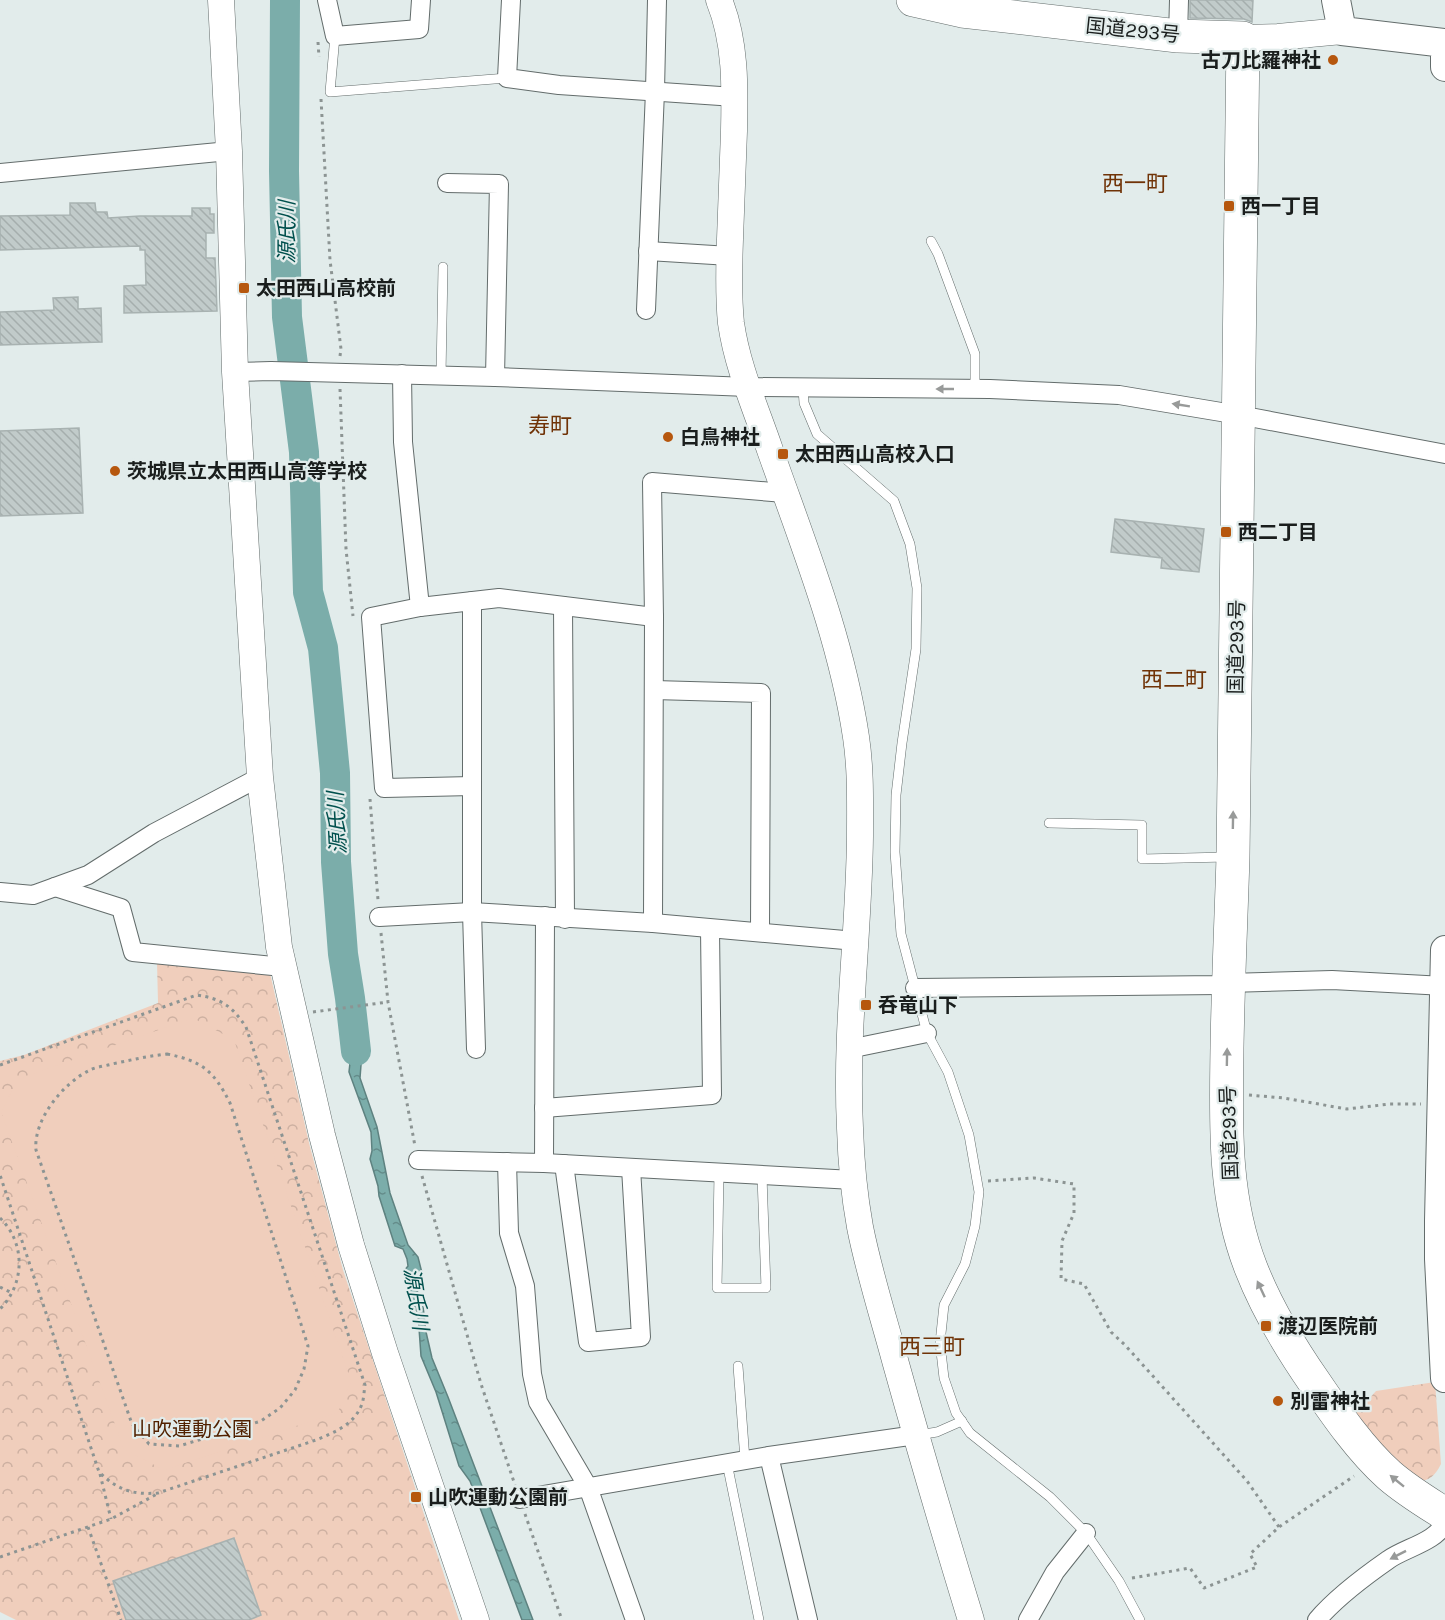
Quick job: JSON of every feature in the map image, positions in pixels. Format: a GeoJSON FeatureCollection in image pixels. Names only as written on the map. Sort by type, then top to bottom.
{"type":"FeatureCollection","features":[{"type":"Feature","properties":{"kind":"highway","name":"国道293号"},"geometry":{"type":"LineString","coordinates":[[913,0],[1178,36],[1243,38],[1233,857],[1228,983],[1227,1145],[1230,1186],[1251,1268],[1272,1315],[1296,1355],[1332,1407],[1376,1461],[1417,1497],[1445,1514]]}},
{"type":"Feature","properties":{"kind":"main road"},"geometry":{"type":"LineString","coordinates":[[1336,0],[1342,31],[1445,43],[1445,67]]}},
{"type":"Feature","properties":{"kind":"main road"},"geometry":{"type":"LineString","coordinates":[[1445,950],[1439,1221],[1445,1378]]}},
{"type":"Feature","properties":{"kind":"street"},"geometry":{"type":"LineString","coordinates":[[221,0],[229,151],[235,372],[260,777],[279,947],[322,1135],[351,1245],[385,1353],[476,1620]]}},
{"type":"Feature","properties":{"kind":"street"},"geometry":{"type":"LineString","coordinates":[[327,0],[326,36],[419,29],[421,0]]}},
{"type":"Feature","properties":{"kind":"street"},"geometry":{"type":"LineString","coordinates":[[511,0],[507,78],[559,85],[735,97]]}},
{"type":"Feature","properties":{"kind":"street"},"geometry":{"type":"LineString","coordinates":[[646,310],[657,0]]}},
{"type":"Feature","properties":{"kind":"street"},"geometry":{"type":"LineString","coordinates":[[719,0],[725,14],[733,55],[735,97],[730,256],[731,323],[736,349],[748,387],[827,612],[839,652],[857,742],[860,785],[856,941],[849,1049],[849,1124],[853,1180],[860,1226],[916,1435],[970,1620]]}},
{"type":"Feature","properties":{"kind":"street"},"geometry":{"type":"LineString","coordinates":[[1178,36],[1179,0]]}},
{"type":"Feature","properties":{"kind":"street"},"geometry":{"type":"LineString","coordinates":[[1243,38],[1342,31]]}},
{"type":"Feature","properties":{"kind":"street"},"geometry":{"type":"LineString","coordinates":[[0,173],[229,151]]}},
{"type":"Feature","properties":{"kind":"street"},"geometry":{"type":"LineString","coordinates":[[447,183],[499,184],[495,377]]}},
{"type":"Feature","properties":{"kind":"street"},"geometry":{"type":"LineString","coordinates":[[648,252],[730,256]]}},
{"type":"Feature","properties":{"kind":"street"},"geometry":{"type":"LineString","coordinates":[[235,372],[331,372],[748,387],[975,389],[1119,395],[1445,454]]}},
{"type":"Feature","properties":{"kind":"street"},"geometry":{"type":"LineString","coordinates":[[402,374],[403,442],[420,607]]}},
{"type":"Feature","properties":{"kind":"street"},"geometry":{"type":"LineString","coordinates":[[653,923],[652,482],[785,493]]}},
{"type":"Feature","properties":{"kind":"street"},"geometry":{"type":"LineString","coordinates":[[472,786],[384,788],[371,617],[420,607],[499,598],[654,617]]}},
{"type":"Feature","properties":{"kind":"street"},"geometry":{"type":"LineString","coordinates":[[472,601],[472,912],[476,1049]]}},
{"type":"Feature","properties":{"kind":"street"},"geometry":{"type":"LineString","coordinates":[[563,606],[565,919]]}},
{"type":"Feature","properties":{"kind":"street"},"geometry":{"type":"LineString","coordinates":[[654,690],[761,693],[760,932]]}},
{"type":"Feature","properties":{"kind":"street"},"geometry":{"type":"LineString","coordinates":[[0,892],[33,896],[88,875],[154,833],[260,777]]}},
{"type":"Feature","properties":{"kind":"street"},"geometry":{"type":"LineString","coordinates":[[55,887],[121,908],[133,952],[283,967]]}},
{"type":"Feature","properties":{"kind":"street"},"geometry":{"type":"LineString","coordinates":[[379,917],[472,912],[653,923],[856,941]]}},
{"type":"Feature","properties":{"kind":"street"},"geometry":{"type":"LineString","coordinates":[[544,916],[544,1163]]}},
{"type":"Feature","properties":{"kind":"street"},"geometry":{"type":"LineString","coordinates":[[544,1108],[712,1095],[710,929]]}},
{"type":"Feature","properties":{"kind":"street"},"geometry":{"type":"LineString","coordinates":[[915,988],[1221,985],[1332,980],[1445,986]]}},
{"type":"Feature","properties":{"kind":"street"},"geometry":{"type":"LineString","coordinates":[[849,1049],[927,1033]]}},
{"type":"Feature","properties":{"kind":"street"},"geometry":{"type":"LineString","coordinates":[[418,1160],[544,1163],[853,1180]]}},
{"type":"Feature","properties":{"kind":"street"},"geometry":{"type":"LineString","coordinates":[[507,1162],[509,1233],[525,1286],[532,1374],[538,1402],[588,1487],[635,1620]]}},
{"type":"Feature","properties":{"kind":"street"},"geometry":{"type":"LineString","coordinates":[[564,1164],[588,1342],[641,1337],[631,1168]]}},
{"type":"Feature","properties":{"kind":"street"},"geometry":{"type":"LineString","coordinates":[[520,1499],[769,1456],[916,1435]]}},
{"type":"Feature","properties":{"kind":"street"},"geometry":{"type":"LineString","coordinates":[[769,1456],[808,1620]]}},
{"type":"Feature","properties":{"kind":"street"},"geometry":{"type":"LineString","coordinates":[[1317,1620],[1328,1607],[1389,1559],[1433,1536],[1445,1522]]}},
{"type":"Feature","properties":{"kind":"street"},"geometry":{"type":"LineString","coordinates":[[1028,1620],[1054,1572],[1086,1533]]}},
{"type":"Feature","properties":{"kind":"lane"},"geometry":{"type":"LineString","coordinates":[[326,36],[330,92],[507,78]]}},
{"type":"Feature","properties":{"kind":"lane"},"geometry":{"type":"LineString","coordinates":[[931,241],[938,254],[975,354],[975,389]]}},
{"type":"Feature","properties":{"kind":"lane"},"geometry":{"type":"LineString","coordinates":[[441,375],[443,267]]}},
{"type":"Feature","properties":{"kind":"lane"},"geometry":{"type":"LineString","coordinates":[[803,388],[804,403],[817,434],[894,501],[910,544],[917,588],[916,649],[896,795],[895,852],[901,933],[927,1033],[948,1072],[969,1135],[979,1192],[975,1226],[965,1264],[944,1305],[939,1342],[944,1378],[956,1413],[970,1433],[1050,1497],[1086,1533],[1119,1581],[1140,1620]]}},
{"type":"Feature","properties":{"kind":"lane"},"geometry":{"type":"LineString","coordinates":[[1049,823],[1142,825],[1142,859],[1233,857]]}},
{"type":"Feature","properties":{"kind":"lane"},"geometry":{"type":"LineString","coordinates":[[719,1173],[717,1288],[766,1288],[762,1176]]}},
{"type":"Feature","properties":{"kind":"lane"},"geometry":{"type":"LineString","coordinates":[[738,1366],[736,1462],[759,1620]]}},
{"type":"Feature","properties":{"kind":"lane"},"geometry":{"type":"LineString","coordinates":[[916,1435],[937,1431],[962,1421]]}},
{"type":"Feature","properties":{"kind":"path"},"geometry":{"type":"LineString","coordinates":[[319,59],[326,36]]}},
{"type":"Feature","properties":{"kind":"path"},"geometry":{"type":"LineString","coordinates":[[321,94],[330,260],[341,348],[331,372],[353,616]]}},
{"type":"Feature","properties":{"kind":"path"},"geometry":{"type":"LineString","coordinates":[[370,799],[388,1002],[418,1160],[481,1384],[562,1620]]}},
{"type":"Feature","properties":{"kind":"path"},"geometry":{"type":"LineString","coordinates":[[0,1065],[197,995],[212,997],[226,1004],[246,1027],[365,1384],[362,1404],[353,1419],[341,1429],[316,1440],[158,1493],[111,1519],[0,1557]]}},
{"type":"Feature","properties":{"kind":"path"},"geometry":{"type":"LineString","coordinates":[[324,1010],[388,1002]]}},
{"type":"Feature","properties":{"kind":"path"},"geometry":{"type":"LineString","coordinates":[[167,1054],[188,1058],[206,1068],[221,1084],[230,1103],[308,1346],[304,1369],[295,1390],[280,1408],[261,1421],[179,1446],[149,1444],[132,1424],[36,1150],[35,1139],[47,1111],[66,1087],[91,1070],[146,1056],[167,1054]]}},
{"type":"Feature","properties":{"kind":"path"},"geometry":{"type":"LineString","coordinates":[[1227,1093],[1284,1098],[1347,1109],[1390,1104],[1424,1104]]}},
{"type":"Feature","properties":{"kind":"path"},"geometry":{"type":"LineString","coordinates":[[0,1175],[99,1472],[111,1519]]}},
{"type":"Feature","properties":{"kind":"path"},"geometry":{"type":"LineString","coordinates":[[978,1182],[1034,1178],[1074,1184],[1074,1213],[1062,1241],[1061,1279],[1084,1284],[1111,1332],[1247,1480],[1279,1527]]}},
{"type":"Feature","properties":{"kind":"path"},"geometry":{"type":"LineString","coordinates":[[0,1218],[11,1233],[19,1257],[17,1282],[0,1309]]}},
{"type":"Feature","properties":{"kind":"path"},"geometry":{"type":"LineString","coordinates":[[16,1244],[22,1242]]}},
{"type":"Feature","properties":{"kind":"path"},"geometry":{"type":"LineString","coordinates":[[0,1287],[12,1293]]}},
{"type":"Feature","properties":{"kind":"path"},"geometry":{"type":"LineString","coordinates":[[1119,1581],[1190,1568],[1204,1588],[1257,1567],[1250,1554],[1279,1527],[1376,1461]]}},
{"type":"Feature","properties":{"kind":"path"},"geometry":{"type":"LineString","coordinates":[[99,1472],[111,1484],[126,1491],[142,1494],[158,1493]]}},
{"type":"Feature","properties":{"kind":"path"},"geometry":{"type":"LineString","coordinates":[[88,1527],[121,1620]]}},
{"type":"Feature","properties":{"kind":"green space","name":"山吹運動公園"},"geometry":{"type":"Polygon","coordinates":[[[157,962],[269,969],[310,1147],[343,1270],[459,1620],[16,1620],[0,1612],[0,1061],[24,1055],[158,1003],[157,962]]]}},
{"type":"Feature","properties":{"kind":"green space"},"geometry":{"type":"Polygon","coordinates":[[[193,1018],[234,1040],[351,1381],[338,1412],[164,1470],[124,1449],[1,1112],[18,1079],[193,1018]]]}},
{"type":"Feature","properties":{"kind":"green space"},"geometry":{"type":"Polygon","coordinates":[[[1435,1382],[1441,1464],[1431,1477],[1416,1482],[1352,1418],[1376,1391],[1435,1382]]]}},
{"type":"Feature","properties":{"kind":"water"},"geometry":{"type":"Polygon","coordinates":[[[357,1009],[356,1026],[363,1039],[360,1078],[377,1127],[390,1193],[408,1245],[418,1257],[423,1282],[417,1292],[417,1299],[423,1306],[432,1358],[533,1620],[522,1620],[470,1481],[459,1466],[436,1392],[421,1356],[418,1314],[404,1274],[408,1266],[407,1259],[403,1249],[395,1246],[379,1196],[370,1159],[371,1132],[349,1072],[353,1036],[344,1011],[357,1009]]]}},
{"type":"Feature","properties":{"kind":"building"},"geometry":{"type":"Polygon","coordinates":[[[1190,0],[1253,0],[1252,22],[1244,19],[1190,18],[1190,0]]]}},
{"type":"Feature","properties":{"kind":"building"},"geometry":{"type":"Polygon","coordinates":[[[70,203],[95,203],[96,212],[107,212],[108,218],[192,216],[192,208],[210,208],[210,214],[214,214],[214,233],[206,233],[206,258],[215,258],[217,311],[124,313],[124,286],[146,285],[145,250],[140,250],[140,246],[0,250],[0,216],[70,215],[70,203]]]}},
{"type":"Feature","properties":{"kind":"building"},"geometry":{"type":"Polygon","coordinates":[[[78,297],[78,309],[101,308],[102,342],[0,345],[0,312],[54,310],[53,298],[78,297]]]}},
{"type":"Feature","properties":{"kind":"building"},"geometry":{"type":"Polygon","coordinates":[[[79,428],[83,513],[0,516],[0,431],[79,428]]]}},
{"type":"Feature","properties":{"kind":"building"},"geometry":{"type":"Polygon","coordinates":[[[1115,519],[1204,529],[1199,572],[1161,568],[1162,558],[1111,552],[1115,519]]]}},
{"type":"Feature","properties":{"kind":"building"},"geometry":{"type":"Polygon","coordinates":[[[234,1538],[261,1615],[249,1620],[126,1620],[113,1581],[234,1538]]]}},
{"type":"Feature","properties":{"kind":"waterway","name":"源氏川"},"geometry":{"type":"LineString","coordinates":[[285,0],[284,171],[287,317],[304,452],[308,592],[323,648],[335,773],[336,862],[343,954],[356,1051]]}},
{"type":"Feature","properties":{"kind":"place","name":"古刀比羅神社"},"geometry":{"type":"Point","coordinates":[1333,60]}},
{"type":"Feature","properties":{"kind":"place","name":"西一丁目"},"geometry":{"type":"Point","coordinates":[1229,206]}},
{"type":"Feature","properties":{"kind":"place","name":"太田西山高校前"},"geometry":{"type":"Point","coordinates":[244,288]}},
{"type":"Feature","properties":{"kind":"place","name":"白鳥神社"},"geometry":{"type":"Point","coordinates":[668,437]}},
{"type":"Feature","properties":{"kind":"place","name":"太田西山高校入口"},"geometry":{"type":"Point","coordinates":[783,454]}},
{"type":"Feature","properties":{"kind":"place","name":"茨城県立太田西山高等学校"},"geometry":{"type":"Point","coordinates":[115,471]}},
{"type":"Feature","properties":{"kind":"place","name":"西二丁目"},"geometry":{"type":"Point","coordinates":[1226,532]}},
{"type":"Feature","properties":{"kind":"place","name":"呑竜山下"},"geometry":{"type":"Point","coordinates":[866,1005]}},
{"type":"Feature","properties":{"kind":"place","name":"渡辺医院前"},"geometry":{"type":"Point","coordinates":[1266,1326]}},
{"type":"Feature","properties":{"kind":"place","name":"別雷神社"},"geometry":{"type":"Point","coordinates":[1278,1401]}},
{"type":"Feature","properties":{"kind":"place","name":"山吹運動公園前"},"geometry":{"type":"Point","coordinates":[416,1497]}},
{"type":"Feature","properties":{"kind":"district","name":"西一町"},"geometry":{"type":"Point","coordinates":[1135,183]}},
{"type":"Feature","properties":{"kind":"district","name":"寿町"},"geometry":{"type":"Point","coordinates":[550,425]}},
{"type":"Feature","properties":{"kind":"district","name":"西二町"},"geometry":{"type":"Point","coordinates":[1174,679]}},
{"type":"Feature","properties":{"kind":"district","name":"西三町"},"geometry":{"type":"Point","coordinates":[932,1346]}}]}
